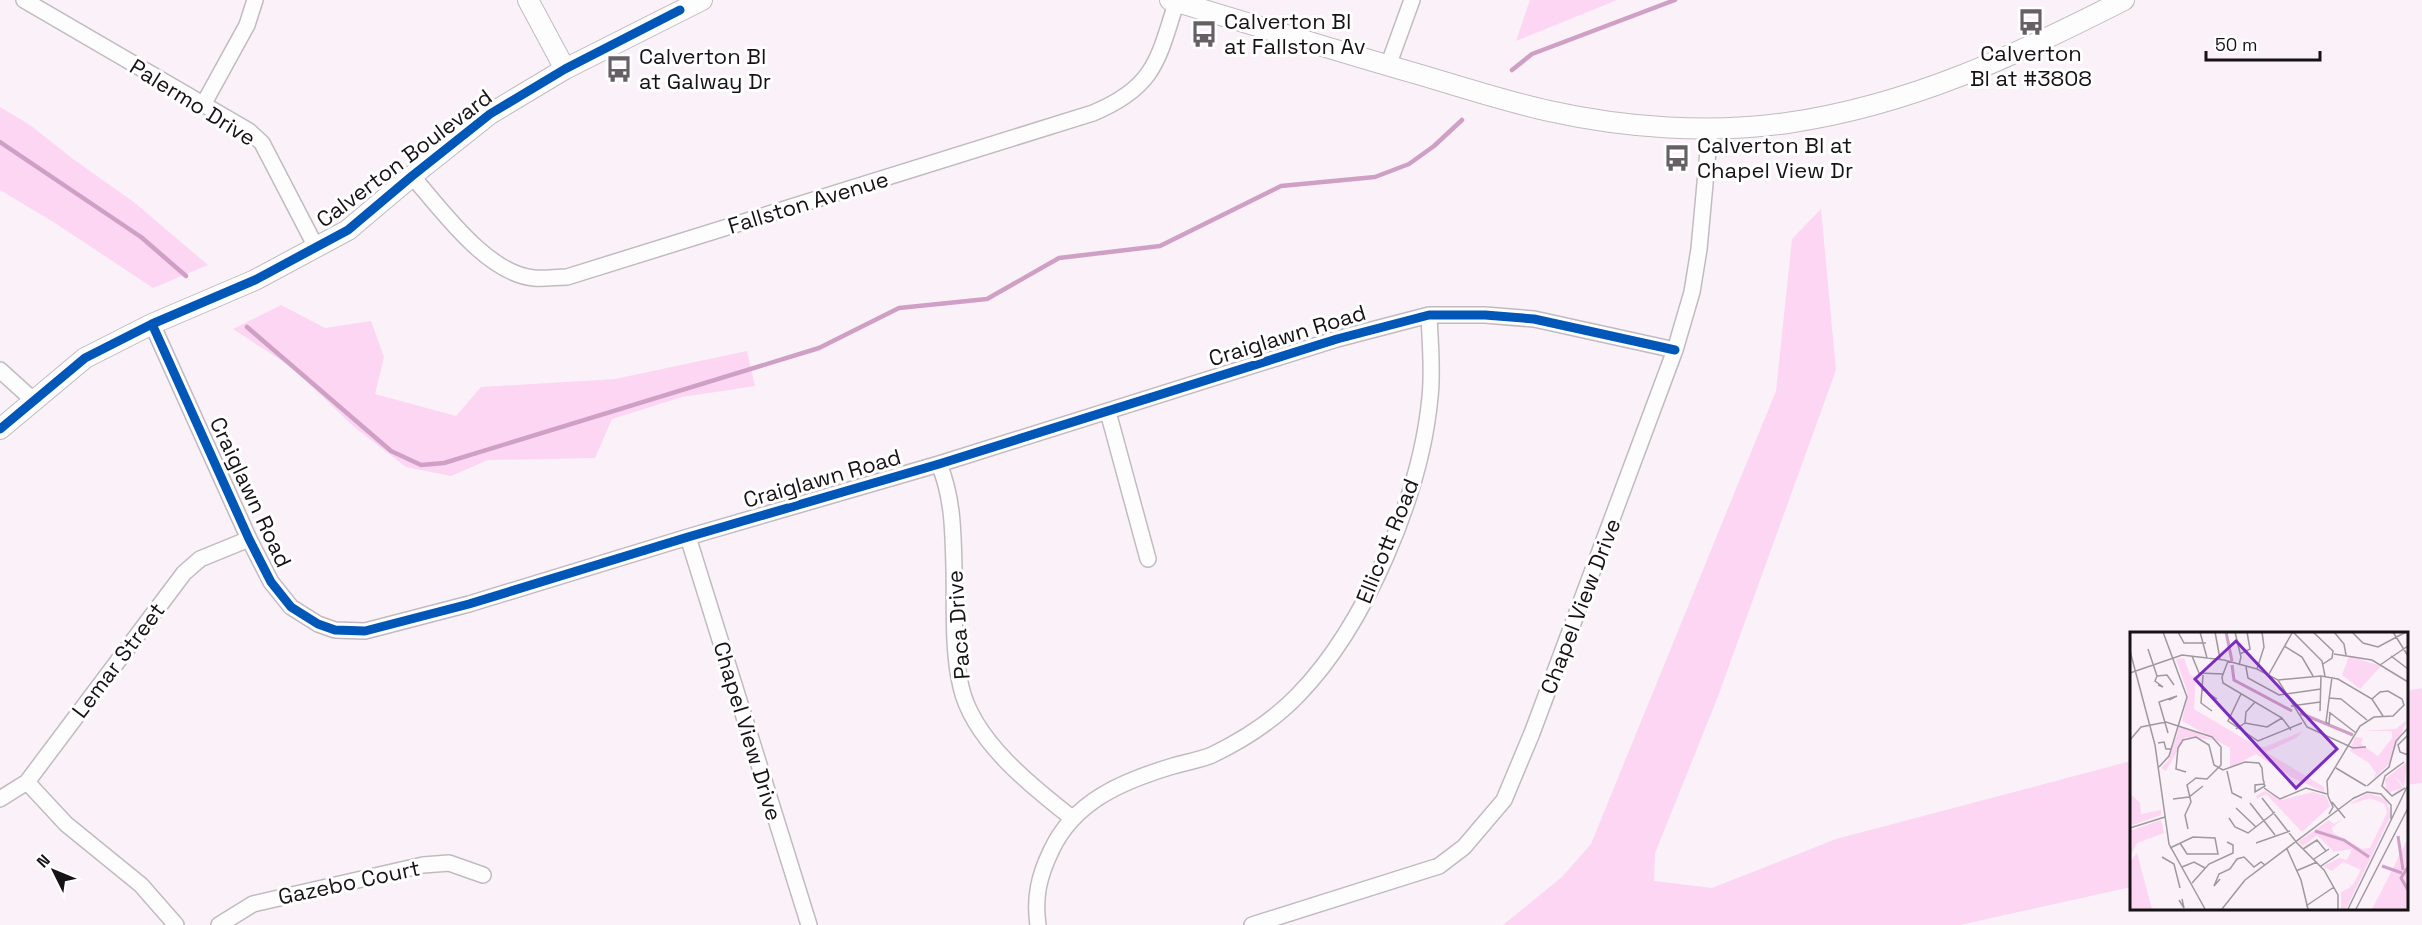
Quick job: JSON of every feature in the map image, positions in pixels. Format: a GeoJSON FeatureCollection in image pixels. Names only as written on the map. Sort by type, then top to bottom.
{"type":"FeatureCollection","features":[{"type":"Feature","properties":{"kind":"street","name":"Palermo Drive"},"geometry":{"type":"LineString","coordinates":[[24,0],[249,130],[262,143],[316,247]]}},
{"type":"Feature","properties":{"kind":"street"},"geometry":{"type":"LineString","coordinates":[[203,105],[247,25],[255,0]]}},
{"type":"Feature","properties":{"kind":"street"},"geometry":{"type":"LineString","coordinates":[[528,0],[565,69]]}},
{"type":"Feature","properties":{"kind":"street","name":"Calverton Boulevard"},"geometry":{"type":"LineString","coordinates":[[0,429],[85,358],[152,324],[255,280],[348,230],[490,114],[565,69],[702,0]]}},
{"type":"Feature","properties":{"kind":"street"},"geometry":{"type":"LineString","coordinates":[[1388,66],[1412,0]]}},
{"type":"Feature","properties":{"kind":"street"},"geometry":{"type":"LineString","coordinates":[[1175,1],[1388,66],[1550,111],[1616,121],[1710,129],[1785,123],[1825,117],[1930,88],[2035,45],[2124,0]]}},
{"type":"Feature","properties":{"kind":"street","name":"Fallston Avenue"},"geometry":{"type":"LineString","coordinates":[[412,176],[481,253],[512,271],[532,278],[567,277],[1113,105],[1139,86],[1152,69],[1160,53],[1175,1]]}},
{"type":"Feature","properties":{"kind":"street","name":"Chapel View Drive"},"geometry":{"type":"LineString","coordinates":[[1252,925],[1438,866],[1464,848],[1504,800],[1532,733],[1676,350],[1692,292],[1699,249],[1710,129]]}},
{"type":"Feature","properties":{"kind":"street","name":"Craiglawn Road"},"geometry":{"type":"LineString","coordinates":[[152,324],[249,539],[271,582],[291,607],[318,624],[335,630],[365,631],[469,604],[939,464],[1337,339],[1429,315],[1485,315],[1534,319],[1676,350]]}},
{"type":"Feature","properties":{"kind":"street","name":"Ellicott Road"},"geometry":{"type":"LineString","coordinates":[[1038,925],[1037,885],[1054,844],[1072,818],[1106,792],[1170,767],[1210,756],[1258,727],[1298,695],[1345,634],[1369,595],[1385,556],[1410,491],[1426,431],[1431,394],[1429,315]]}},
{"type":"Feature","properties":{"kind":"street"},"geometry":{"type":"LineString","coordinates":[[0,370],[33,400]]}},
{"type":"Feature","properties":{"kind":"street"},"geometry":{"type":"LineString","coordinates":[[1108,412],[1148,559]]}},
{"type":"Feature","properties":{"kind":"street","name":"Paca Drive"},"geometry":{"type":"LineString","coordinates":[[939,464],[951,499],[957,656],[961,687],[971,714],[997,750],[1041,794],[1072,818]]}},
{"type":"Feature","properties":{"kind":"street","name":"Chapel View Drive"},"geometry":{"type":"LineString","coordinates":[[688,537],[809,925]]}},
{"type":"Feature","properties":{"kind":"street","name":"Lemar Street"},"geometry":{"type":"LineString","coordinates":[[0,799],[27,782],[184,573],[200,559],[249,539]]}},
{"type":"Feature","properties":{"kind":"street"},"geometry":{"type":"LineString","coordinates":[[27,782],[66,824],[141,885],[176,925]]}},
{"type":"Feature","properties":{"kind":"street","name":"Gazebo Court"},"geometry":{"type":"LineString","coordinates":[[219,925],[253,904],[423,865],[449,863],[483,875]]}},
{"type":"Feature","properties":{"kind":"shaded area"},"geometry":{"type":"Polygon","coordinates":[[[1530,0],[1617,0],[1516,41],[1530,0]]]}},
{"type":"Feature","properties":{"kind":"shaded area"},"geometry":{"type":"Polygon","coordinates":[[[0,107],[30,125],[135,203],[208,265],[153,288],[55,223],[0,190],[0,107]]]}},
{"type":"Feature","properties":{"kind":"shaded area"},"geometry":{"type":"Polygon","coordinates":[[[1821,209],[1836,370],[1717,699],[1655,853],[1654,881],[1712,888],[1836,839],[2130,761],[2130,887],[1960,925],[1503,925],[1562,877],[1591,844],[1776,391],[1792,239],[1821,209]]]}},
{"type":"Feature","properties":{"kind":"shaded area"},"geometry":{"type":"Polygon","coordinates":[[[281,305],[325,328],[371,321],[384,357],[375,394],[456,416],[481,387],[615,379],[747,351],[755,386],[682,397],[612,419],[595,458],[488,460],[451,476],[406,467],[354,427],[293,368],[233,329],[281,305]]]}},
{"type":"Feature","properties":{"kind":"shaded area"},"geometry":{"type":"Polygon","coordinates":[[[2422,688],[2422,783],[2407,785],[2407,691],[2422,688]]]}},
{"type":"Feature","properties":{"kind":"waterway"},"geometry":{"type":"LineString","coordinates":[[1512,70],[1532,54],[1675,0]]}},
{"type":"Feature","properties":{"kind":"waterway"},"geometry":{"type":"LineString","coordinates":[[247,327],[391,451],[421,465],[444,463],[819,348],[899,308],[987,299],[1059,258],[1160,246],[1281,186],[1375,177],[1409,164],[1434,146],[1462,120]]}},
{"type":"Feature","properties":{"kind":"waterway"},"geometry":{"type":"LineString","coordinates":[[0,142],[141,237],[186,276]]}},
{"type":"Feature","properties":{"kind":"cycle path"},"geometry":{"type":"LineString","coordinates":[[0,429],[85,358],[152,324],[255,280],[348,230],[490,114],[565,69],[680,10]]}},
{"type":"Feature","properties":{"kind":"cycle path"},"geometry":{"type":"LineString","coordinates":[[152,324],[249,539],[271,582],[291,607],[318,624],[335,630],[365,631],[469,604],[939,464],[1337,339],[1429,315],[1485,315],[1534,319],[1675,350]]}},
{"type":"Feature","properties":{"kind":"place","name":"Calverton Bl at #3808"},"geometry":{"type":"Point","coordinates":[2031,22]}},
{"type":"Feature","properties":{"kind":"place","name":"Calverton Bl at Fallston Av"},"geometry":{"type":"Point","coordinates":[1204,34]}},
{"type":"Feature","properties":{"kind":"place","name":"Calverton Bl at Galway Dr"},"geometry":{"type":"Point","coordinates":[619,69]}},
{"type":"Feature","properties":{"kind":"place","name":"Calverton Bl at Chapel View Dr"},"geometry":{"type":"Point","coordinates":[1677,158]}}]}
